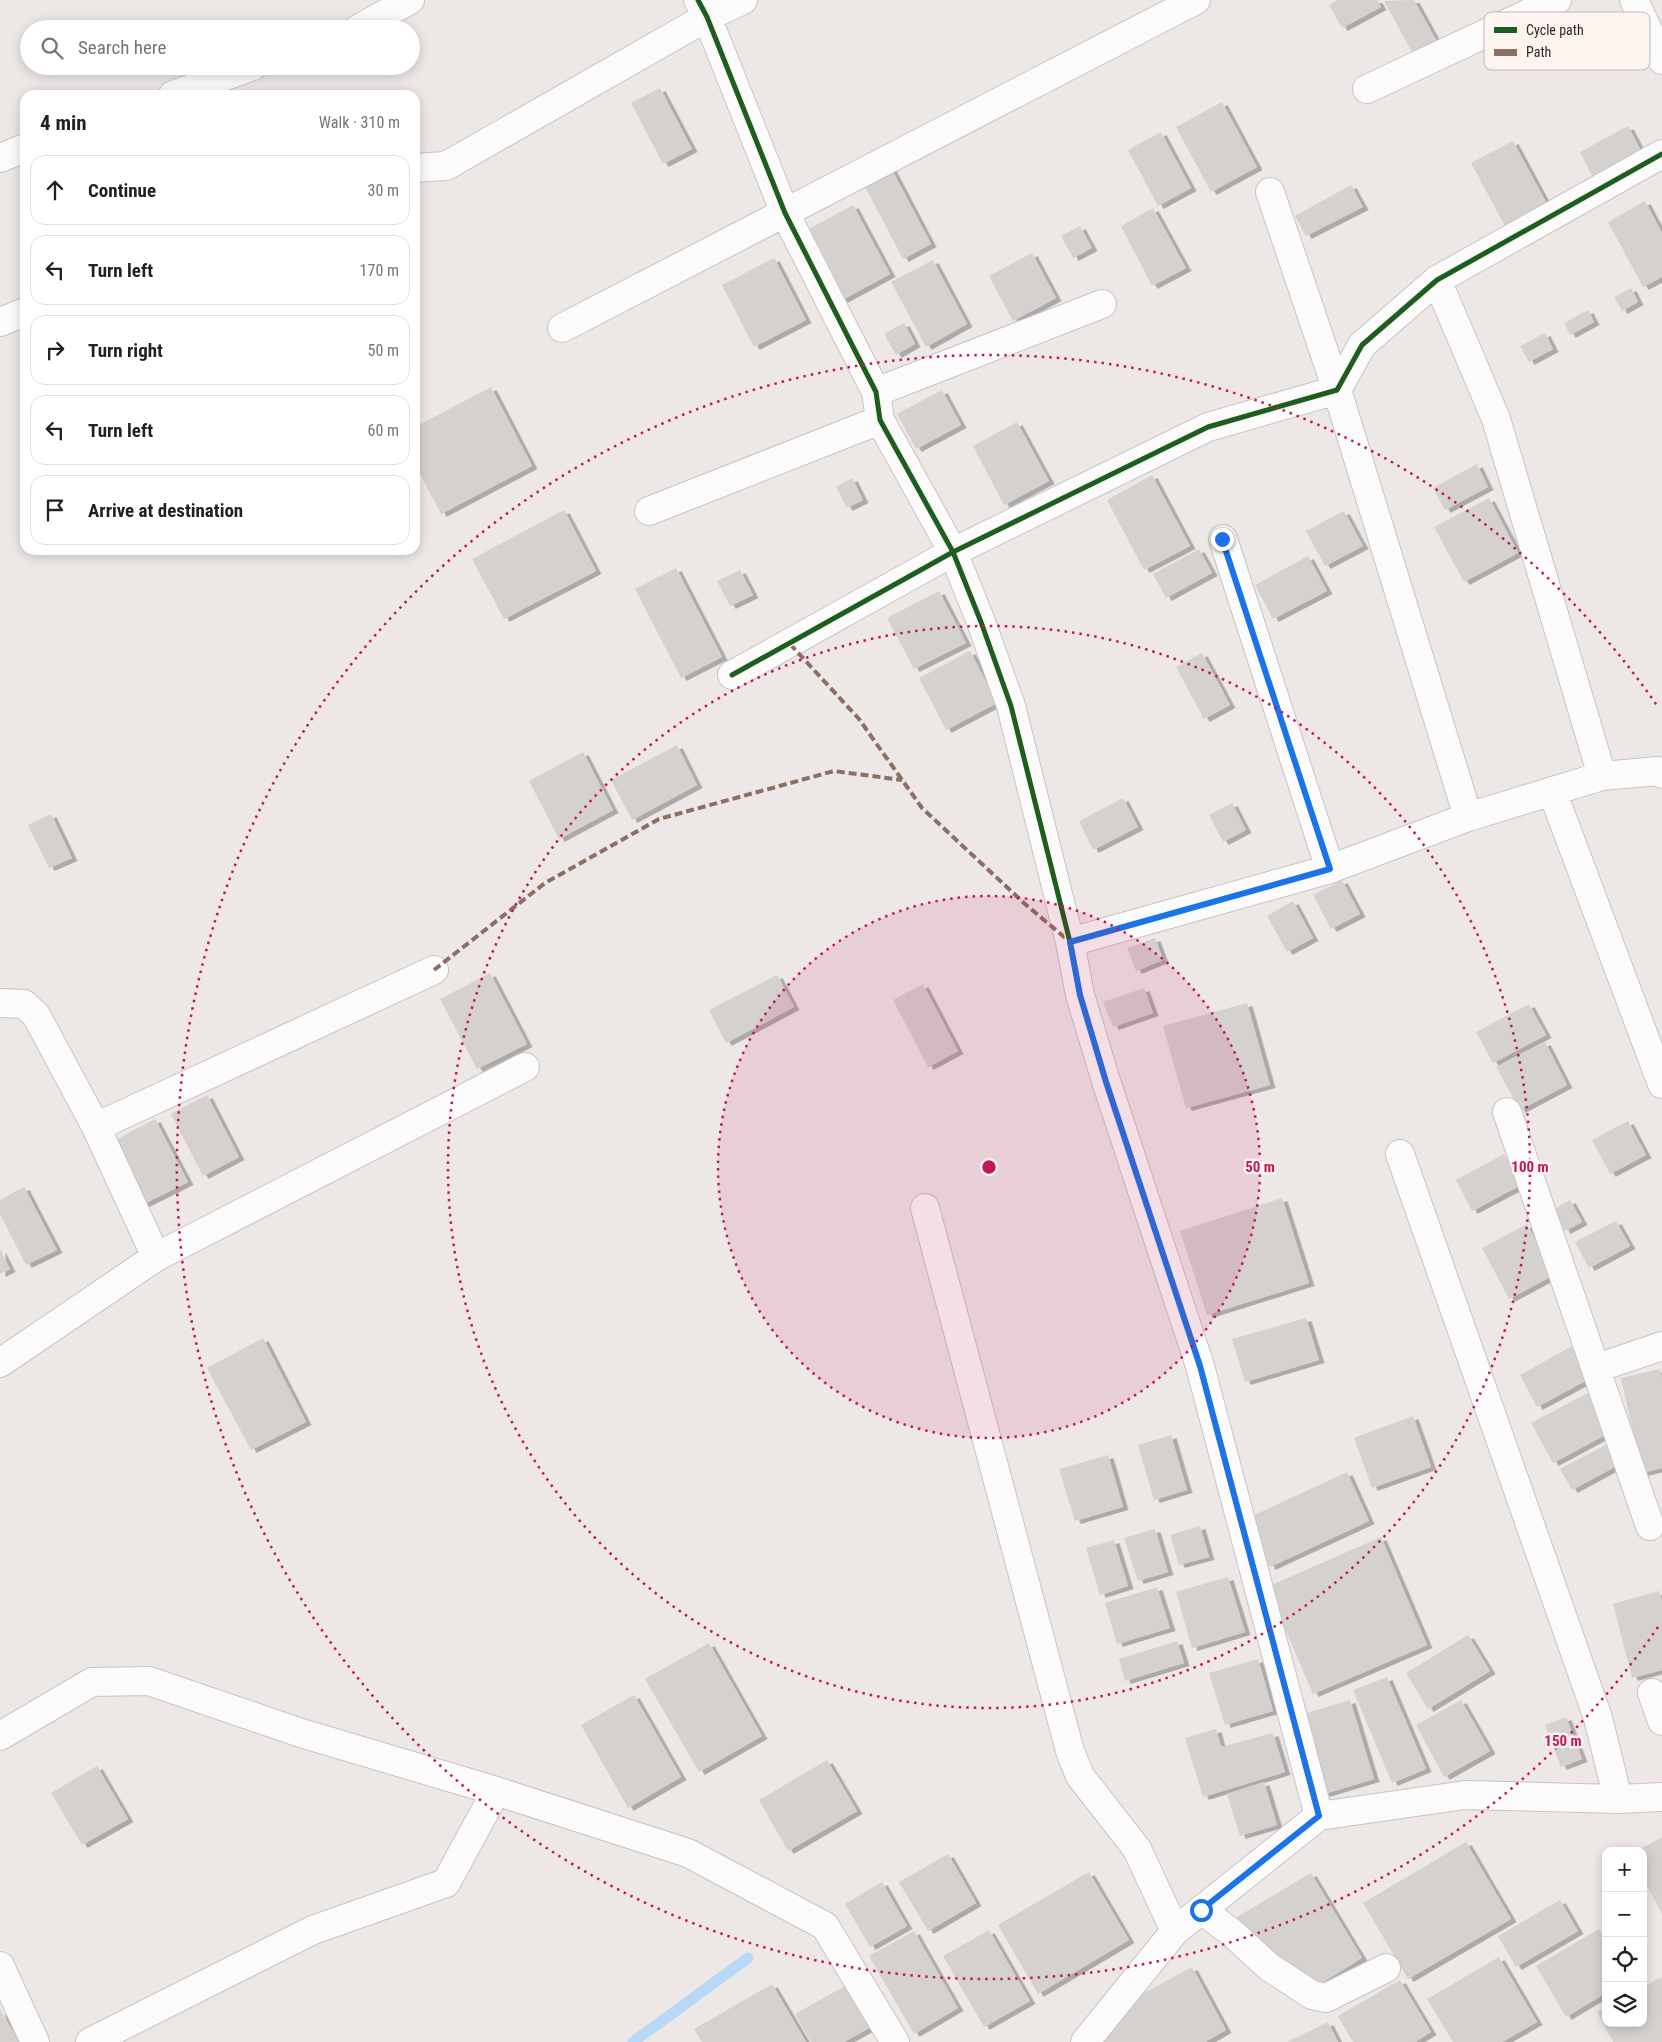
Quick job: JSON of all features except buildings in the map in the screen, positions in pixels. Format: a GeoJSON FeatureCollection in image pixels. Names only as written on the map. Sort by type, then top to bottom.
{"type":"FeatureCollection","features":[{"type":"Feature","properties":{"kind":"street"},"geometry":{"type":"LineString","coordinates":[[374,20],[410,0]]}},
{"type":"Feature","properties":{"kind":"street"},"geometry":{"type":"LineString","coordinates":[[420,168],[446,166],[703,8],[743,0]]}},
{"type":"Feature","properties":{"kind":"street"},"geometry":{"type":"LineString","coordinates":[[562,328],[1196,0]]}},
{"type":"Feature","properties":{"kind":"street"},"geometry":{"type":"LineString","coordinates":[[1531,12],[1557,0]]}},
{"type":"Feature","properties":{"kind":"street"},"geometry":{"type":"LineString","coordinates":[[1634,0],[1640,12]]}},
{"type":"Feature","properties":{"kind":"street"},"geometry":{"type":"LineString","coordinates":[[703,8],[785,213],[876,392],[880,420],[953,552],[981,622],[1011,706],[1070,942],[1080,995],[1106,1082],[1200,1366],[1319,1816]]}},
{"type":"Feature","properties":{"kind":"street"},"geometry":{"type":"LineString","coordinates":[[1367,89],[1484,34]]}},
{"type":"Feature","properties":{"kind":"street"},"geometry":{"type":"LineString","coordinates":[[1650,34],[1662,60]]}},
{"type":"Feature","properties":{"kind":"street"},"geometry":{"type":"LineString","coordinates":[[187,90],[228,75]]}},
{"type":"Feature","properties":{"kind":"street"},"geometry":{"type":"LineString","coordinates":[[0,158],[20,150]]}},
{"type":"Feature","properties":{"kind":"street"},"geometry":{"type":"LineString","coordinates":[[732,676],[953,552],[1208,427],[1337,390],[1362,345],[1437,280],[1662,154]]}},
{"type":"Feature","properties":{"kind":"street"},"geometry":{"type":"LineString","coordinates":[[1270,192],[1337,390],[1468,817]]}},
{"type":"Feature","properties":{"kind":"street"},"geometry":{"type":"LineString","coordinates":[[1437,280],[1496,419],[1602,776]]}},
{"type":"Feature","properties":{"kind":"street"},"geometry":{"type":"LineString","coordinates":[[876,392],[1102,304]]}},
{"type":"Feature","properties":{"kind":"street"},"geometry":{"type":"LineString","coordinates":[[0,322],[20,314]]}},
{"type":"Feature","properties":{"kind":"street"},"geometry":{"type":"LineString","coordinates":[[648,511],[880,420]]}},
{"type":"Feature","properties":{"kind":"street"},"geometry":{"type":"LineString","coordinates":[[1222,539],[1330,869]]}},
{"type":"Feature","properties":{"kind":"street"},"geometry":{"type":"LineString","coordinates":[[1070,942],[1330,869],[1468,817],[1602,776],[1658,771],[1662,774]]}},
{"type":"Feature","properties":{"kind":"street"},"geometry":{"type":"LineString","coordinates":[[1552,792],[1662,1084]]}},
{"type":"Feature","properties":{"kind":"street"},"geometry":{"type":"LineString","coordinates":[[96,1127],[434,970]]}},
{"type":"Feature","properties":{"kind":"street"},"geometry":{"type":"LineString","coordinates":[[0,1003],[24,1004],[36,1015],[96,1127],[156,1257]]}},
{"type":"Feature","properties":{"kind":"street"},"geometry":{"type":"LineString","coordinates":[[0,1363],[156,1257],[526,1067]]}},
{"type":"Feature","properties":{"kind":"street"},"geometry":{"type":"LineString","coordinates":[[1507,1112],[1650,1526]]}},
{"type":"Feature","properties":{"kind":"street"},"geometry":{"type":"LineString","coordinates":[[1400,1154],[1598,1718],[1618,1799]]}},
{"type":"Feature","properties":{"kind":"street"},"geometry":{"type":"LineString","coordinates":[[925,1208],[1070,1751],[1080,1776],[1116,1825],[1137,1849],[1175,1931]]}},
{"type":"Feature","properties":{"kind":"street"},"geometry":{"type":"LineString","coordinates":[[1597,1368],[1662,1346]]}},
{"type":"Feature","properties":{"kind":"street"},"geometry":{"type":"LineString","coordinates":[[0,1736],[92,1682],[149,1681],[301,1733],[496,1791],[688,1853],[825,1926],[895,2042]]}},
{"type":"Feature","properties":{"kind":"street"},"geometry":{"type":"LineString","coordinates":[[1652,1693],[1662,1721]]}},
{"type":"Feature","properties":{"kind":"street"},"geometry":{"type":"LineString","coordinates":[[90,2042],[313,1930],[446,1883],[496,1791]]}},
{"type":"Feature","properties":{"kind":"street"},"geometry":{"type":"LineString","coordinates":[[1087,2041],[1175,1931],[1319,1816],[1465,1795],[1618,1799],[1662,1797]]}},
{"type":"Feature","properties":{"kind":"street"},"geometry":{"type":"LineString","coordinates":[[1201,1910],[1231,1932],[1269,1967],[1312,1994],[1326,1998],[1386,1968]]}},
{"type":"Feature","properties":{"kind":"street"},"geometry":{"type":"LineString","coordinates":[[0,1966],[35,2042]]}},
{"type":"Feature","properties":{"kind":"waterway"},"geometry":{"type":"LineString","coordinates":[[633,2042],[748,1958]]}},
{"type":"Feature","properties":{"kind":"marked path"},"geometry":{"type":"LineString","coordinates":[[790,644],[859,719],[922,808],[1025,904],[1069,941]]}},
{"type":"Feature","properties":{"kind":"marked path"},"geometry":{"type":"LineString","coordinates":[[434,970],[545,883],[659,819],[834,771],[902,780]]}},
{"type":"Feature","properties":{"kind":"cycle path"},"geometry":{"type":"LineString","coordinates":[[698,0],[707,17],[785,213],[876,392],[880,420],[953,552],[981,622],[1011,706],[1070,942],[1080,995],[1106,1081],[1200,1366],[1319,1816]]}},
{"type":"Feature","properties":{"kind":"cycle path"},"geometry":{"type":"LineString","coordinates":[[732,675],[953,552],[1208,427],[1337,390],[1362,345],[1437,280],[1662,154]]}},
{"type":"Feature","properties":{"kind":"route"},"geometry":{"type":"LineString","coordinates":[[1201,1910],[1319,1816],[1200,1366],[1106,1082],[1080,995],[1070,942],[1330,869],[1222,539]]}}]}
